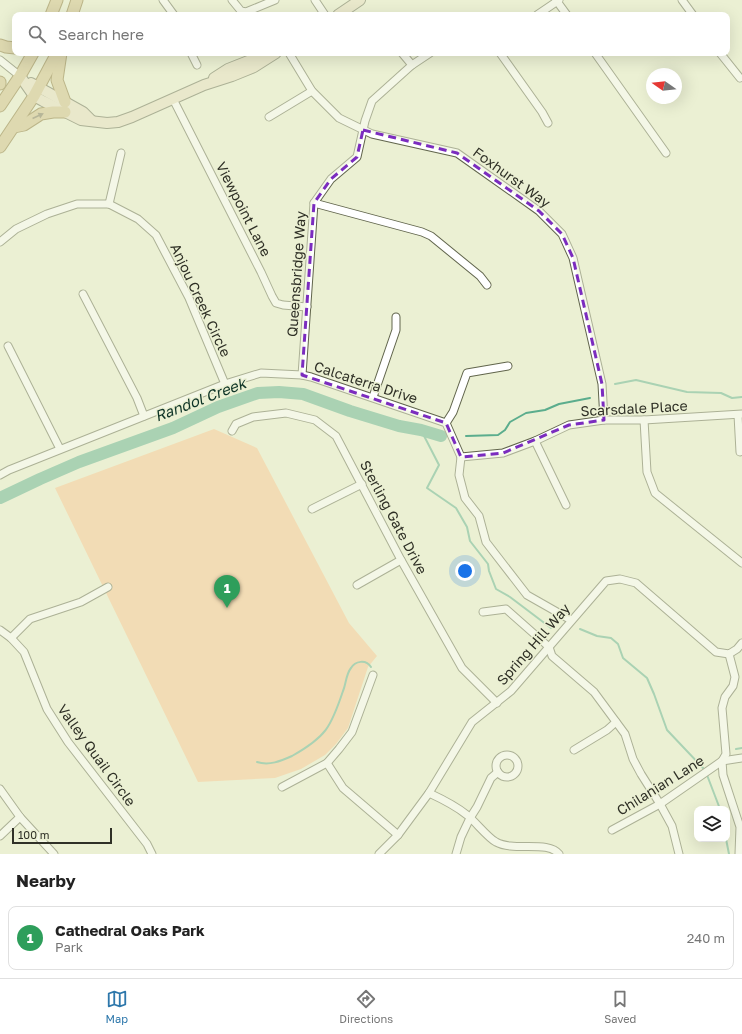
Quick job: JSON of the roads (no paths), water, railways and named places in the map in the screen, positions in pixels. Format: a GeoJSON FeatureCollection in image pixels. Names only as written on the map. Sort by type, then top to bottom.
{"type":"FeatureCollection","features":[{"type":"Feature","properties":{"kind":"main road"},"geometry":{"type":"LineString","coordinates":[[52,12],[58,0]]}},
{"type":"Feature","properties":{"kind":"main road"},"geometry":{"type":"LineString","coordinates":[[73,12],[77,0]]}},
{"type":"Feature","properties":{"kind":"main road"},"geometry":{"type":"LineString","coordinates":[[0,45],[12,48]]}},
{"type":"Feature","properties":{"kind":"main road"},"geometry":{"type":"LineString","coordinates":[[0,106],[31,56]]}},
{"type":"Feature","properties":{"kind":"main road"},"geometry":{"type":"LineString","coordinates":[[0,147],[37,92],[55,56]]}},
{"type":"Feature","properties":{"kind":"main road"},"geometry":{"type":"LineString","coordinates":[[14,127],[24,125],[41,114],[53,112],[65,107],[57,80],[61,56]]}},
{"type":"Feature","properties":{"kind":"street"},"geometry":{"type":"LineString","coordinates":[[162,0],[172,12]]}},
{"type":"Feature","properties":{"kind":"street"},"geometry":{"type":"LineString","coordinates":[[232,0],[241,11],[246,12],[275,0]]}},
{"type":"Feature","properties":{"kind":"street"},"geometry":{"type":"LineString","coordinates":[[315,0],[323,12]]}},
{"type":"Feature","properties":{"kind":"street"},"geometry":{"type":"LineString","coordinates":[[342,12],[360,0]]}},
{"type":"Feature","properties":{"kind":"street"},"geometry":{"type":"LineString","coordinates":[[682,0],[691,12]]}},
{"type":"Feature","properties":{"kind":"street"},"geometry":{"type":"LineString","coordinates":[[542,12],[558,1],[565,12]]}},
{"type":"Feature","properties":{"kind":"street"},"geometry":{"type":"LineString","coordinates":[[192,56],[197,66]]}},
{"type":"Feature","properties":{"kind":"street"},"geometry":{"type":"LineString","coordinates":[[204,85],[228,69],[261,56]]}},
{"type":"Feature","properties":{"kind":"street"},"geometry":{"type":"LineString","coordinates":[[0,60],[37,92],[65,107],[83,112],[92,121],[118,122],[204,85],[254,67],[271,56]]}},
{"type":"Feature","properties":{"kind":"street","name":"Foxhurst Way"},"geometry":{"type":"LineString","coordinates":[[291,56],[312,91],[339,118],[372,134],[457,153],[539,211],[562,234],[573,258],[602,384],[604,420]]}},
{"type":"Feature","properties":{"kind":"street"},"geometry":{"type":"LineString","coordinates":[[404,56],[412,65]]}},
{"type":"Feature","properties":{"kind":"street","name":"Queensbridge Way"},"geometry":{"type":"LineString","coordinates":[[302,375],[314,203],[331,180],[357,157],[372,101],[412,65],[426,56]]}},
{"type":"Feature","properties":{"kind":"street"},"geometry":{"type":"LineString","coordinates":[[502,56],[542,112],[548,123]]}},
{"type":"Feature","properties":{"kind":"street"},"geometry":{"type":"LineString","coordinates":[[597,56],[666,153]]}},
{"type":"Feature","properties":{"kind":"street"},"geometry":{"type":"LineString","coordinates":[[722,56],[740,78]]}},
{"type":"Feature","properties":{"kind":"street"},"geometry":{"type":"LineString","coordinates":[[269,117],[312,91]]}},
{"type":"Feature","properties":{"kind":"street","name":"Viewpoint Lane"},"geometry":{"type":"LineString","coordinates":[[173,99],[276,303],[307,307]]}},
{"type":"Feature","properties":{"kind":"street"},"geometry":{"type":"LineString","coordinates":[[108,204],[121,153]]}},
{"type":"Feature","properties":{"kind":"street"},"geometry":{"type":"LineString","coordinates":[[314,203],[422,232],[431,236],[480,276],[487,285]]}},
{"type":"Feature","properties":{"kind":"street","name":"Anjou Creek Circle"},"geometry":{"type":"LineString","coordinates":[[0,242],[16,229],[47,214],[77,204],[108,204],[138,219],[156,235],[189,298],[225,384]]}},
{"type":"Feature","properties":{"kind":"street"},"geometry":{"type":"LineString","coordinates":[[83,294],[137,398],[144,416]]}},
{"type":"Feature","properties":{"kind":"street"},"geometry":{"type":"LineString","coordinates":[[373,397],[396,330],[396,317]]}},
{"type":"Feature","properties":{"kind":"street"},"geometry":{"type":"LineString","coordinates":[[8,346],[60,449]]}},
{"type":"Feature","properties":{"kind":"street"},"geometry":{"type":"LineString","coordinates":[[508,366],[467,373],[453,412],[446,423],[461,457],[458,475],[465,498],[479,516],[486,542],[527,596],[571,620]]}},
{"type":"Feature","properties":{"kind":"street","name":"Calcaterra Drive"},"geometry":{"type":"LineString","coordinates":[[0,475],[60,449],[225,384],[261,373],[302,375],[326,381],[446,423]]}},
{"type":"Feature","properties":{"kind":"street","name":"Sterling Gate Drive"},"geometry":{"type":"LineString","coordinates":[[232,431],[236,424],[253,417],[286,413],[315,420],[336,436],[401,560],[462,668],[497,703]]}},
{"type":"Feature","properties":{"kind":"street"},"geometry":{"type":"LineString","coordinates":[[740,415],[740,452]]}},
{"type":"Feature","properties":{"kind":"street","name":"Scarsdale Place"},"geometry":{"type":"LineString","coordinates":[[461,457],[503,453],[535,441],[569,425],[604,420],[644,420],[740,415]]}},
{"type":"Feature","properties":{"kind":"street"},"geometry":{"type":"LineString","coordinates":[[644,420],[647,472],[655,493],[742,563]]}},
{"type":"Feature","properties":{"kind":"street"},"geometry":{"type":"LineString","coordinates":[[535,441],[566,505]]}},
{"type":"Feature","properties":{"kind":"street"},"geometry":{"type":"LineString","coordinates":[[312,509],[362,484]]}},
{"type":"Feature","properties":{"kind":"street"},"geometry":{"type":"LineString","coordinates":[[357,585],[401,560]]}},
{"type":"Feature","properties":{"kind":"street","name":"Spring Hill Way"},"geometry":{"type":"LineString","coordinates":[[379,854],[398,835],[429,793],[472,722],[511,691],[606,581],[620,579],[636,583],[716,652],[729,654]]}},
{"type":"Feature","properties":{"kind":"street"},"geometry":{"type":"LineString","coordinates":[[11,638],[30,619],[81,602],[108,588]]}},
{"type":"Feature","properties":{"kind":"street"},"geometry":{"type":"LineString","coordinates":[[483,612],[506,609],[549,647],[552,656],[594,692],[625,734],[633,760],[640,774],[660,804],[672,826],[678,854]]}},
{"type":"Feature","properties":{"kind":"street","name":"Valley Quail Circle"},"geometry":{"type":"LineString","coordinates":[[0,630],[11,638],[24,652],[47,709],[68,742],[147,844],[152,854]]}},
{"type":"Feature","properties":{"kind":"street"},"geometry":{"type":"LineString","coordinates":[[739,854],[740,827],[723,775],[722,761],[726,754],[722,708],[726,697],[733,686],[735,677],[729,654],[736,650],[742,643]]}},
{"type":"Feature","properties":{"kind":"street"},"geometry":{"type":"LineString","coordinates":[[282,786],[327,763],[352,732],[373,675]]}},
{"type":"Feature","properties":{"kind":"street"},"geometry":{"type":"LineString","coordinates":[[574,750],[607,730],[616,722]]}},
{"type":"Feature","properties":{"kind":"street"},"geometry":{"type":"LineString","coordinates":[[722,761],[742,758]]}},
{"type":"Feature","properties":{"kind":"street","name":"Chilanian Lane"},"geometry":{"type":"LineString","coordinates":[[612,830],[660,804],[722,761]]}},
{"type":"Feature","properties":{"kind":"street"},"geometry":{"type":"LineString","coordinates":[[327,763],[343,788],[398,835]]}},
{"type":"Feature","properties":{"kind":"street"},"geometry":{"type":"LineString","coordinates":[[456,854],[470,818],[478,807],[491,778],[498,772]]}},
{"type":"Feature","properties":{"kind":"street"},"geometry":{"type":"LineString","coordinates":[[0,789],[20,817],[54,854]]}},
{"type":"Feature","properties":{"kind":"street"},"geometry":{"type":"LineString","coordinates":[[429,793],[467,814],[496,842],[516,847],[543,846],[559,854]]}},
{"type":"Feature","properties":{"kind":"street"},"geometry":{"type":"LineString","coordinates":[[0,836],[20,817]]}},
{"type":"Feature","properties":{"kind":"waterway","name":"Randol Creek"},"geometry":{"type":"LineString","coordinates":[[615,384],[636,380],[687,392],[721,393],[732,398],[742,397]]}},
{"type":"Feature","properties":{"kind":"waterway","name":"Randol Creek"},"geometry":{"type":"LineString","coordinates":[[0,498],[79,462],[173,428],[218,407],[258,393],[279,392],[303,394],[350,411],[399,426],[421,430],[441,436]]}},
{"type":"Feature","properties":{"kind":"waterway","name":"Randol Creek"},"geometry":{"type":"LineString","coordinates":[[466,436],[498,435],[505,430],[510,422],[526,413],[545,410],[559,404],[590,398]]}},
{"type":"Feature","properties":{"kind":"waterway"},"geometry":{"type":"LineString","coordinates":[[421,430],[439,465],[427,488],[456,508],[467,527],[470,541],[488,564],[496,589],[510,597],[551,628]]}},
{"type":"Feature","properties":{"kind":"waterway"},"geometry":{"type":"LineString","coordinates":[[580,629],[597,636],[611,638],[618,644],[623,658],[647,678],[667,730],[703,768]]}},
{"type":"Feature","properties":{"kind":"waterway"},"geometry":{"type":"LineString","coordinates":[[257,762],[270,763],[279,761],[292,756],[313,743],[326,730],[335,714],[349,670],[358,662],[364,662],[369,664],[371,667]]}},
{"type":"Feature","properties":{"kind":"waterway"},"geometry":{"type":"LineString","coordinates":[[736,749],[742,748]]}},
{"type":"Feature","properties":{"kind":"waterway"},"geometry":{"type":"LineString","coordinates":[[707,775],[719,806]]}},
{"type":"Feature","properties":{"kind":"waterway"},"geometry":{"type":"LineString","coordinates":[[727,842],[729,854]]}},
{"type":"Feature","properties":{"kind":"place","name":"Cathedral Oaks Park"},"geometry":{"type":"Point","coordinates":[227,608]}}]}
